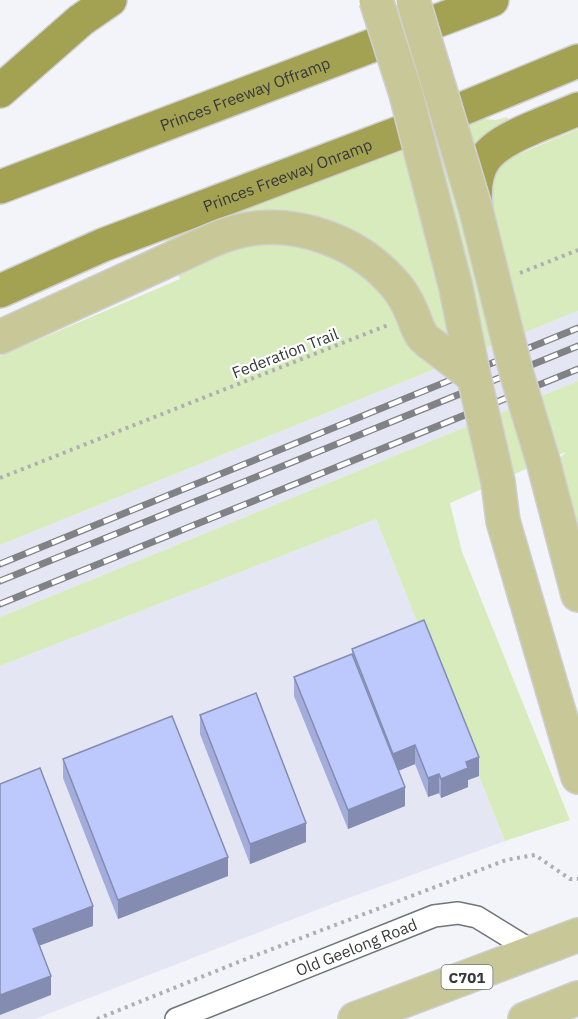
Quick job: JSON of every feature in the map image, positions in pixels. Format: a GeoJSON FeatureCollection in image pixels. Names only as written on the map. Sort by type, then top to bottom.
{"type":"FeatureCollection","features":[{"type":"Feature","properties":{"kind":"highway"},"geometry":{"type":"LineString","coordinates":[[0,91],[81,20],[110,0]]}},
{"type":"Feature","properties":{"kind":"highway","name":"Princes Freeway Offramp"},"geometry":{"type":"LineString","coordinates":[[0,187],[492,0]]}},
{"type":"Feature","properties":{"kind":"highway","name":"Princes Freeway Onramp"},"geometry":{"type":"LineString","coordinates":[[0,291],[103,245],[462,109],[578,61]]}},
{"type":"Feature","properties":{"kind":"highway"},"geometry":{"type":"LineString","coordinates":[[476,210],[474,192],[480,166],[497,146],[511,137],[578,109]]}},
{"type":"Feature","properties":{"kind":"main road"},"geometry":{"type":"LineString","coordinates":[[376,0],[403,84],[456,288],[498,482],[503,521],[578,777]]}},
{"type":"Feature","properties":{"kind":"main road"},"geometry":{"type":"LineString","coordinates":[[413,0],[476,210],[578,595]]}},
{"type":"Feature","properties":{"kind":"main road"},"geometry":{"type":"LineString","coordinates":[[0,338],[221,237],[243,230],[288,228],[307,231],[329,239],[369,260],[390,278],[411,310],[422,336],[474,377]]}},
{"type":"Feature","properties":{"kind":"main road","name":"C701"},"geometry":{"type":"LineString","coordinates":[[355,1019],[578,935]]}},
{"type":"Feature","properties":{"kind":"main road"},"geometry":{"type":"LineString","coordinates":[[525,1019],[578,998]]}},
{"type":"Feature","properties":{"kind":"street","name":"Old Geelong Road"},"geometry":{"type":"LineString","coordinates":[[176,1019],[434,916],[458,913],[477,917],[534,952]]}},
{"type":"Feature","properties":{"kind":"path"},"geometry":{"type":"LineString","coordinates":[[520,273],[578,250]]}},
{"type":"Feature","properties":{"kind":"path","name":"Federation Trail"},"geometry":{"type":"LineString","coordinates":[[0,478],[398,321]]}},
{"type":"Feature","properties":{"kind":"shaded area"},"geometry":{"type":"Polygon","coordinates":[[[578,311],[578,381],[0,617],[0,545],[578,311]]]}},
{"type":"Feature","properties":{"kind":"shaded area"},"geometry":{"type":"Polygon","coordinates":[[[376,519],[505,841],[335,903],[35,1019],[0,1019],[0,666],[376,519]]]}},
{"type":"Feature","properties":{"kind":"green space"},"geometry":{"type":"Polygon","coordinates":[[[480,113],[485,119],[496,120],[507,117],[517,155],[578,129],[578,311],[0,545],[0,356],[180,279],[164,235],[480,113]]]}},
{"type":"Feature","properties":{"kind":"green space"},"geometry":{"type":"Polygon","coordinates":[[[578,381],[578,528],[557,461],[566,452],[450,503],[462,552],[570,820],[505,841],[376,519],[0,666],[0,617],[578,381]]]}},
{"type":"Feature","properties":{"kind":"building"},"geometry":{"type":"Polygon","coordinates":[[[424,620],[479,757],[466,762],[468,768],[441,779],[439,774],[428,778],[415,745],[393,754],[352,649],[424,620]]]}},
{"type":"Feature","properties":{"kind":"building"},"geometry":{"type":"Polygon","coordinates":[[[352,654],[405,787],[348,810],[294,677],[352,654]]]}},
{"type":"Feature","properties":{"kind":"building"},"geometry":{"type":"Polygon","coordinates":[[[256,693],[306,823],[250,844],[200,715],[256,693]]]}},
{"type":"Feature","properties":{"kind":"building"},"geometry":{"type":"Polygon","coordinates":[[[172,716],[228,857],[118,900],[63,759],[172,716]]]}},
{"type":"Feature","properties":{"kind":"building"},"geometry":{"type":"Polygon","coordinates":[[[40,768],[93,906],[33,929],[51,976],[0,995],[0,784],[40,768]]]}},
{"type":"Feature","properties":{"kind":"railway"},"geometry":{"type":"LineString","coordinates":[[0,564],[578,328]]}},
{"type":"Feature","properties":{"kind":"railway"},"geometry":{"type":"LineString","coordinates":[[0,581],[578,346]]}},
{"type":"Feature","properties":{"kind":"railway"},"geometry":{"type":"LineString","coordinates":[[0,604],[578,369]]}}]}
